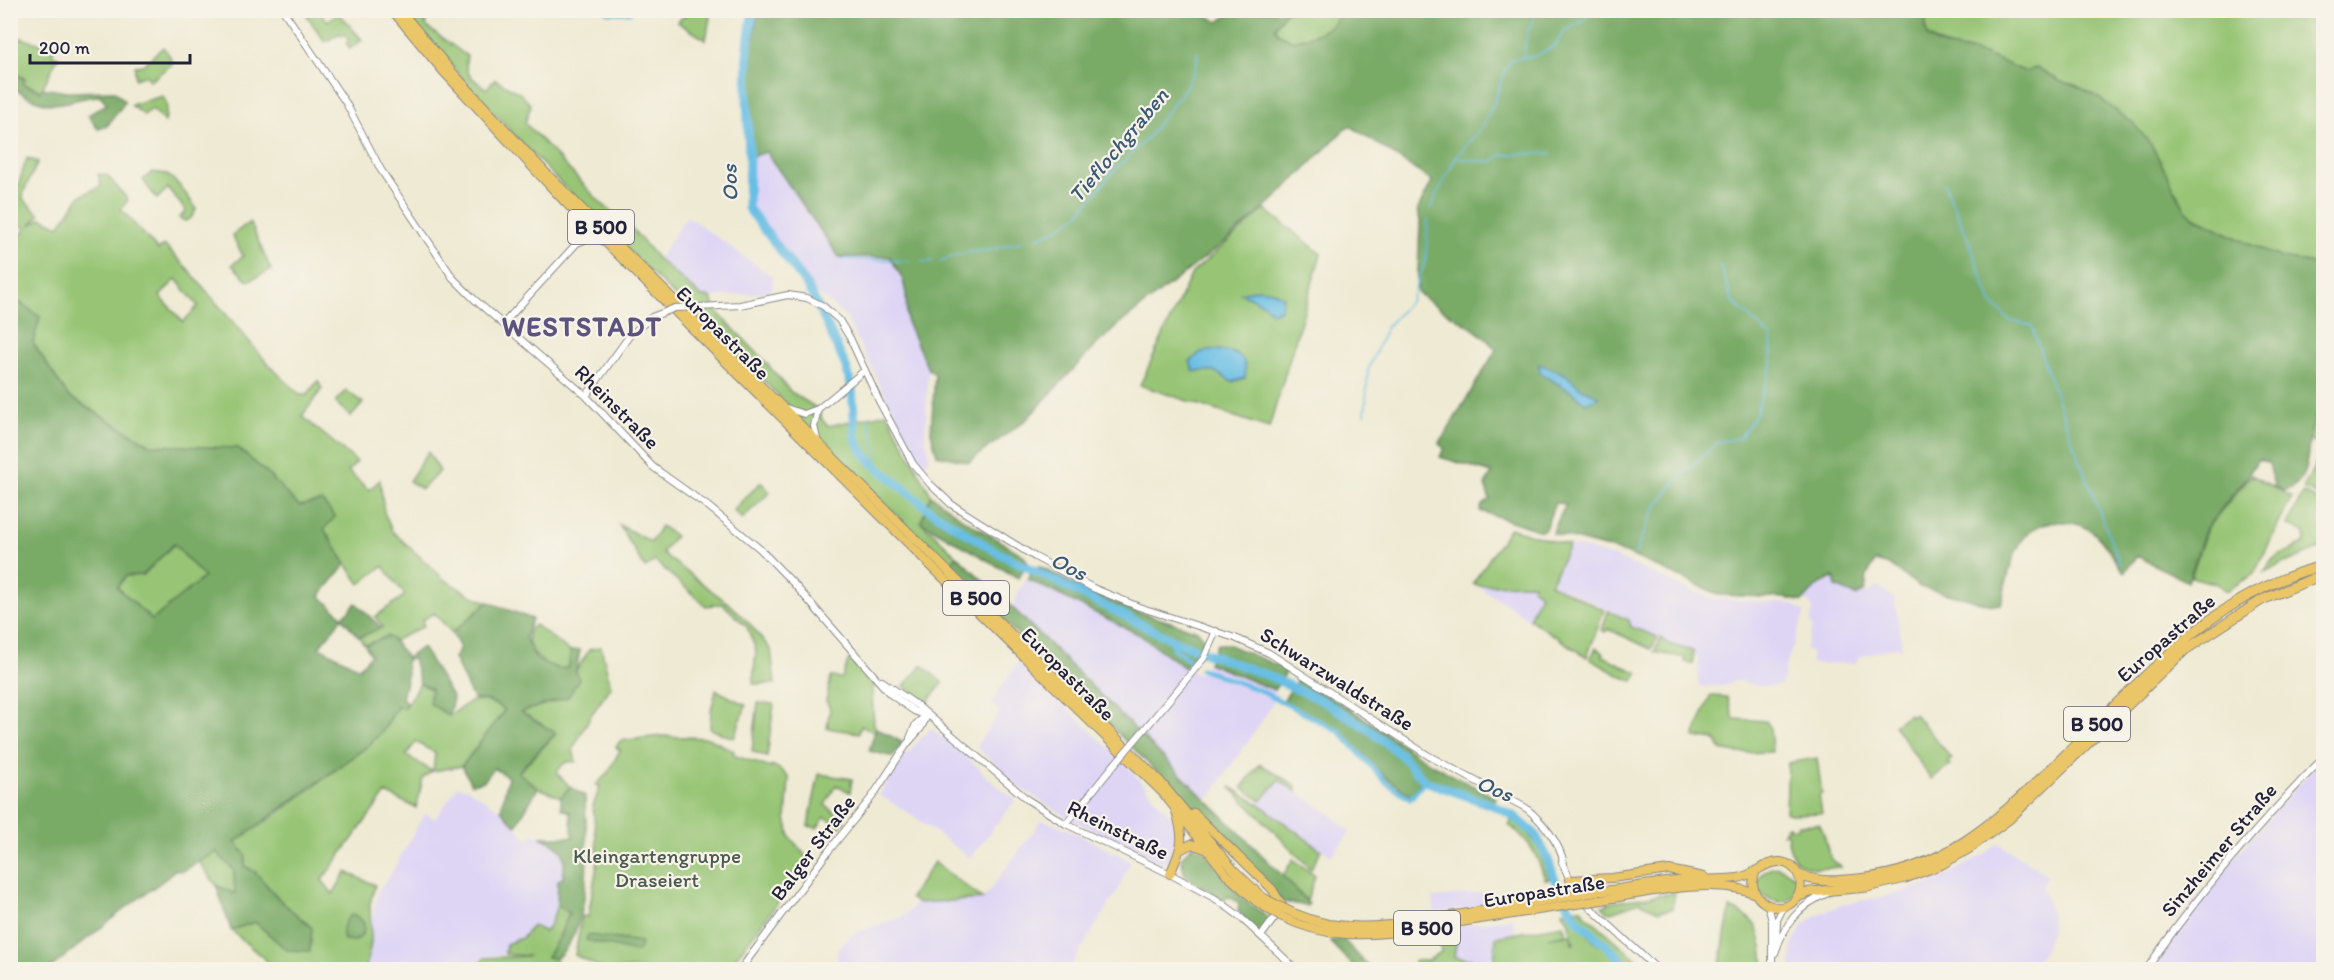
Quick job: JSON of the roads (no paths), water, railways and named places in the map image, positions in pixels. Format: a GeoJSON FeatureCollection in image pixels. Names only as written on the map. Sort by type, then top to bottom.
{"type":"FeatureCollection","features":[{"type":"Feature","properties":{"kind":"highway","name":"Europastraße"},"geometry":{"type":"LineString","coordinates":[[1799,875],[1831,881],[1878,876],[1928,862],[1964,843],[2004,813],[2168,655],[2207,622],[2258,590],[2291,575],[2324,565]]}},
{"type":"Feature","properties":{"kind":"highway","name":"B 500"},"geometry":{"type":"LineString","coordinates":[[2310,579],[2324,574]]}},
{"type":"Feature","properties":{"kind":"highway","name":"Europastraße"},"geometry":{"type":"LineString","coordinates":[[1797,897],[1810,892],[1880,884],[1905,878],[1942,864],[1973,846],[2009,819],[2186,650],[2242,611],[2310,579]]}},
{"type":"Feature","properties":{"kind":"highway"},"geometry":{"type":"LineString","coordinates":[[2310,579],[2324,579]]}},
{"type":"Feature","properties":{"kind":"main road","name":"Europastraße"},"geometry":{"type":"LineString","coordinates":[[392,10],[443,71],[565,202],[1175,807],[1232,882],[1259,899],[1279,916],[1303,926],[1328,932],[1360,934],[1409,930],[1667,890],[1703,887],[1730,888],[1755,894]]}},
{"type":"Feature","properties":{"kind":"main road","name":"Europastraße"},"geometry":{"type":"LineString","coordinates":[[399,10],[454,74],[545,172],[1160,781],[1259,899],[1305,918],[1329,924],[1353,926],[1398,924],[1655,883],[1738,878],[1756,871]]}},
{"type":"Feature","properties":{"kind":"main road"},"geometry":{"type":"LineString","coordinates":[[565,202],[580,225],[628,271],[640,276]]}},
{"type":"Feature","properties":{"kind":"main road"},"geometry":{"type":"LineString","coordinates":[[1160,781],[1272,889],[1283,907]]}},
{"type":"Feature","properties":{"kind":"main road"},"geometry":{"type":"LineString","coordinates":[[1170,874],[1182,849],[1183,833],[1175,807]]}},
{"type":"Feature","properties":{"kind":"main road"},"geometry":{"type":"LineString","coordinates":[[1182,849],[1194,844],[1207,851]]}},
{"type":"Feature","properties":{"kind":"main road","name":"B 500"},"geometry":{"type":"LineString","coordinates":[[1756,871],[1771,863],[1781,862],[1792,867],[1799,875]]}},
{"type":"Feature","properties":{"kind":"main road"},"geometry":{"type":"LineString","coordinates":[[1570,880],[1612,878],[1669,870],[1712,879]]}},
{"type":"Feature","properties":{"kind":"main road"},"geometry":{"type":"LineString","coordinates":[[1755,894],[1752,885],[1756,871]]}},
{"type":"Feature","properties":{"kind":"main road"},"geometry":{"type":"LineString","coordinates":[[1797,897],[1801,886],[1799,875]]}},
{"type":"Feature","properties":{"kind":"main road","name":"B 500"},"geometry":{"type":"LineString","coordinates":[[1755,894],[1768,905]]}},
{"type":"Feature","properties":{"kind":"main road","name":"B 500"},"geometry":{"type":"LineString","coordinates":[[1784,906],[1797,897]]}},
{"type":"Feature","properties":{"kind":"main road"},"geometry":{"type":"LineString","coordinates":[[1768,905],[1784,906]]}},
{"type":"Feature","properties":{"kind":"street","name":"Rheinstraße"},"geometry":{"type":"LineString","coordinates":[[283,10],[346,103],[381,170],[444,267],[462,289],[586,396],[654,467],[723,517],[760,549],[794,584],[890,694],[914,711],[927,716],[1017,792],[1066,824],[1170,874],[1222,904],[1262,936],[1297,969]]}},
{"type":"Feature","properties":{"kind":"street"},"geometry":{"type":"LineString","coordinates":[[503,324],[577,243],[581,232],[580,225]]}},
{"type":"Feature","properties":{"kind":"street"},"geometry":{"type":"LineString","coordinates":[[577,243],[595,238]]}},
{"type":"Feature","properties":{"kind":"street","name":"Schwarzwaldstraße"},"geometry":{"type":"LineString","coordinates":[[586,396],[630,335],[652,317],[683,307],[750,303],[782,295],[804,297],[823,306],[844,327],[913,464],[934,489],[951,504],[1035,557],[1093,588],[1139,607],[1245,642],[1269,653],[1429,756],[1515,801],[1533,814],[1548,833],[1578,896],[1658,969]]}},
{"type":"Feature","properties":{"kind":"street"},"geometry":{"type":"LineString","coordinates":[[783,407],[801,414],[818,409],[865,370]]}},
{"type":"Feature","properties":{"kind":"street"},"geometry":{"type":"LineString","coordinates":[[818,409],[814,426],[819,443]]}},
{"type":"Feature","properties":{"kind":"street"},"geometry":{"type":"LineString","coordinates":[[1066,824],[1204,658],[1216,632]]}},
{"type":"Feature","properties":{"kind":"street","name":"Balger Straße"},"geometry":{"type":"LineString","coordinates":[[740,969],[872,797],[927,716]]}},
{"type":"Feature","properties":{"kind":"street","name":"Sinzheimer Straße"},"geometry":{"type":"LineString","coordinates":[[2146,969],[2190,907],[2223,867],[2324,757]]}},
{"type":"Feature","properties":{"kind":"street"},"geometry":{"type":"LineString","coordinates":[[1775,952],[1794,915],[1815,898],[1841,889]]}},
{"type":"Feature","properties":{"kind":"street"},"geometry":{"type":"LineString","coordinates":[[1768,905],[1772,921],[1773,969]]}},
{"type":"Feature","properties":{"kind":"street"},"geometry":{"type":"LineString","coordinates":[[1773,969],[1778,920],[1784,906]]}},
{"type":"Feature","properties":{"kind":"street"},"geometry":{"type":"LineString","coordinates":[[1262,936],[1283,907]]}},
{"type":"Feature","properties":{"kind":"water"},"geometry":{"type":"Polygon","coordinates":[[[1258,289],[1273,291],[1283,297],[1281,309],[1272,313],[1264,304],[1241,293],[1258,289]]]}},
{"type":"Feature","properties":{"kind":"water"},"geometry":{"type":"Polygon","coordinates":[[[1219,350],[1241,357],[1245,365],[1245,378],[1232,382],[1214,371],[1194,371],[1190,362],[1201,352],[1219,350]]]}},
{"type":"Feature","properties":{"kind":"water"},"geometry":{"type":"Polygon","coordinates":[[[1539,364],[1565,374],[1581,388],[1600,397],[1585,403],[1574,393],[1540,373],[1539,364]]]}},
{"type":"Feature","properties":{"kind":"waterway","name":"Oos"},"geometry":{"type":"LineString","coordinates":[[609,10],[629,10]]}},
{"type":"Feature","properties":{"kind":"waterway","name":"Oos"},"geometry":{"type":"LineString","coordinates":[[753,10],[748,45],[748,208],[806,284],[822,314],[846,367],[852,388],[856,440],[863,452],[876,466],[930,510],[995,551],[1177,642],[1266,675],[1323,701],[1367,728],[1400,754],[1425,781],[1495,806],[1515,817],[1535,834],[1547,857],[1559,892],[1578,920],[1633,970]]}},
{"type":"Feature","properties":{"kind":"waterway"},"geometry":{"type":"LineString","coordinates":[[1523,58],[1527,33],[1538,10]]}},
{"type":"Feature","properties":{"kind":"waterway"},"geometry":{"type":"LineString","coordinates":[[1430,209],[1456,157],[1481,128],[1492,108],[1506,68],[1512,59],[1536,56],[1554,46],[1565,30],[1583,21],[1591,10]]}},
{"type":"Feature","properties":{"kind":"waterway","name":"Tieflochgraben"},"geometry":{"type":"LineString","coordinates":[[1038,237],[1054,231],[1078,215],[1112,173],[1148,137],[1186,87],[1196,67],[1198,52]]}},
{"type":"Feature","properties":{"kind":"waterway"},"geometry":{"type":"LineString","coordinates":[[1457,158],[1492,162],[1501,155],[1552,153]]}},
{"type":"Feature","properties":{"kind":"waterway"},"geometry":{"type":"LineString","coordinates":[[1944,183],[1991,302],[2010,321],[2031,325],[2120,565]]}},
{"type":"Feature","properties":{"kind":"waterway"},"geometry":{"type":"LineString","coordinates":[[1365,415],[1368,370],[1386,328],[1411,300],[1426,259],[1428,219]]}},
{"type":"Feature","properties":{"kind":"waterway","name":"Tieflochgraben"},"geometry":{"type":"LineString","coordinates":[[940,261],[963,253],[991,250],[1023,241]]}},
{"type":"Feature","properties":{"kind":"waterway","name":"Tieflochgraben"},"geometry":{"type":"LineString","coordinates":[[841,259],[910,261]]}},
{"type":"Feature","properties":{"kind":"waterway","name":"Tieflochgraben"},"geometry":{"type":"LineString","coordinates":[[922,262],[933,261]]}},
{"type":"Feature","properties":{"kind":"waterway"},"geometry":{"type":"LineString","coordinates":[[1635,554],[1654,509],[1676,481],[1718,442],[1740,438],[1755,416],[1772,365],[1771,337],[1732,301],[1720,265]]}},
{"type":"Feature","properties":{"kind":"waterway","name":"Tieflochgraben"},"geometry":{"type":"LineString","coordinates":[[868,418],[878,453],[876,466]]}},
{"type":"Feature","properties":{"kind":"waterway"},"geometry":{"type":"LineString","coordinates":[[1172,639],[1173,648],[1190,661]]}},
{"type":"Feature","properties":{"kind":"waterway"},"geometry":{"type":"LineString","coordinates":[[1201,669],[1259,690],[1339,731],[1386,782],[1410,799],[1425,781]]}},
{"type":"Feature","properties":{"kind":"district","name":"WESTSTADT"},"geometry":{"type":"Point","coordinates":[582,327]}},
{"type":"Feature","properties":{"kind":"park label","name":"Kleingartengruppe Draseiert"},"geometry":{"type":"Point","coordinates":[657,868]}}]}
